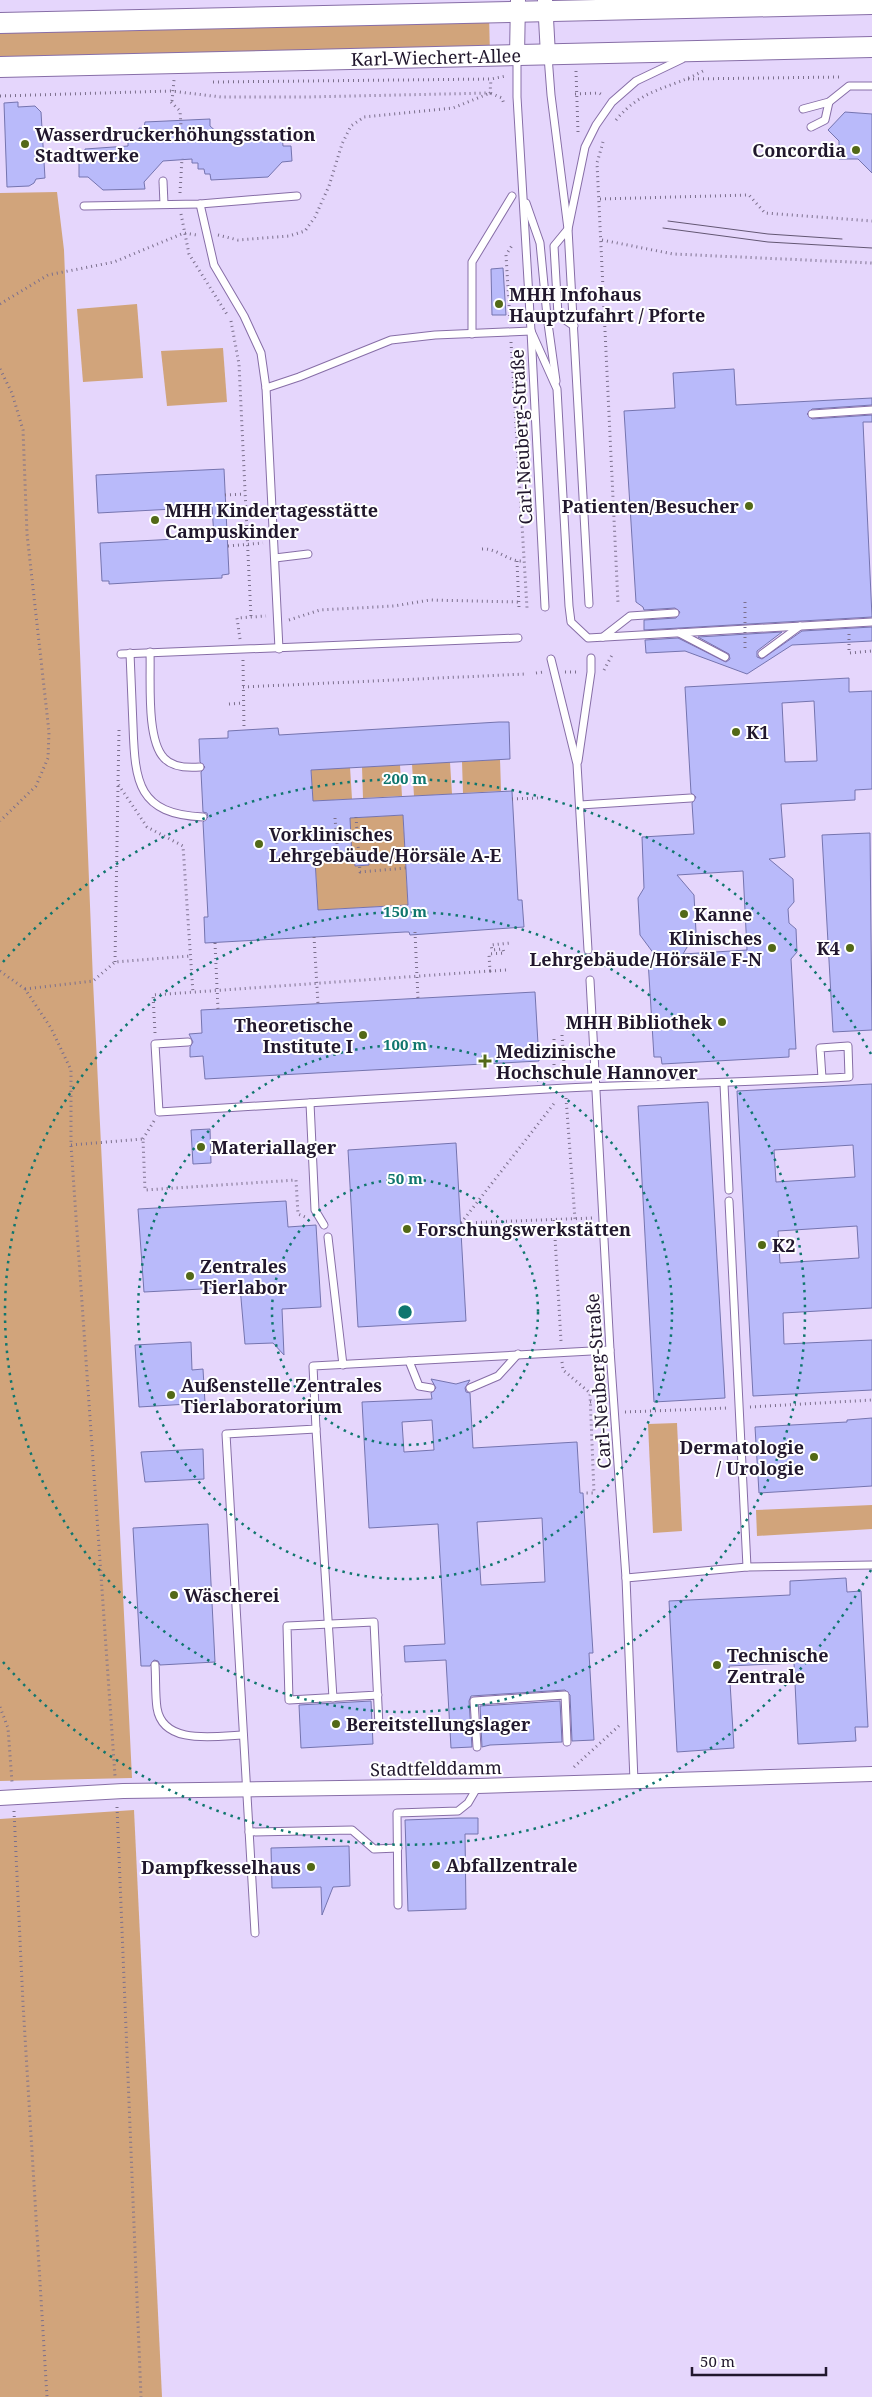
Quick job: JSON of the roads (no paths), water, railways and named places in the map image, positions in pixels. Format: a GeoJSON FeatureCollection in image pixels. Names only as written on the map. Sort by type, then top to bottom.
{"type":"FeatureCollection","features":[{"type":"Feature","properties":{"kind":"main road"},"geometry":{"type":"LineString","coordinates":[[0,23],[518,6],[872,4]]}},
{"type":"Feature","properties":{"kind":"main road","name":"Karl-Wiechert-Allee"},"geometry":{"type":"LineString","coordinates":[[0,67],[872,47]]}},
{"type":"Feature","properties":{"kind":"street"},"geometry":{"type":"LineString","coordinates":[[517,56],[518,6]]}},
{"type":"Feature","properties":{"kind":"street"},"geometry":{"type":"LineString","coordinates":[[546,6],[548,55]]}},
{"type":"Feature","properties":{"kind":"street","name":"Stadtfelddamm"},"geometry":{"type":"LineString","coordinates":[[7,1798],[116,1792],[478,1786],[872,1774]]}},
{"type":"Feature","properties":{"kind":"lane"},"geometry":{"type":"LineString","coordinates":[[574,326],[558,314],[554,246],[568,229],[585,147],[596,125],[612,102],[636,81],[665,65],[701,51]]}},
{"type":"Feature","properties":{"kind":"lane"},"geometry":{"type":"LineString","coordinates":[[548,55],[551,95],[568,229],[589,604]]}},
{"type":"Feature","properties":{"kind":"lane","name":"Carl-Neuberg-Straße"},"geometry":{"type":"LineString","coordinates":[[517,56],[516,97],[531,331],[545,607]]}},
{"type":"Feature","properties":{"kind":"lane"},"geometry":{"type":"LineString","coordinates":[[802,109],[829,102],[849,86],[872,86]]}},
{"type":"Feature","properties":{"kind":"lane"},"geometry":{"type":"LineString","coordinates":[[811,127],[825,120],[829,102]]}},
{"type":"Feature","properties":{"kind":"lane"},"geometry":{"type":"LineString","coordinates":[[163,181],[164,204]]}},
{"type":"Feature","properties":{"kind":"lane"},"geometry":{"type":"LineString","coordinates":[[523,193],[540,243],[557,389],[571,622],[588,638],[872,622]]}},
{"type":"Feature","properties":{"kind":"lane"},"geometry":{"type":"LineString","coordinates":[[84,206],[200,204],[297,196]]}},
{"type":"Feature","properties":{"kind":"lane"},"geometry":{"type":"LineString","coordinates":[[472,334],[472,262],[512,196]]}},
{"type":"Feature","properties":{"kind":"lane"},"geometry":{"type":"LineString","coordinates":[[200,204],[205,236],[214,265],[244,316],[261,353],[266,388],[279,648]]}},
{"type":"Feature","properties":{"kind":"lane"},"geometry":{"type":"LineString","coordinates":[[266,388],[300,377],[391,340],[531,331],[557,389]]}},
{"type":"Feature","properties":{"kind":"lane"},"geometry":{"type":"LineString","coordinates":[[812,414],[872,410]]}},
{"type":"Feature","properties":{"kind":"lane"},"geometry":{"type":"LineString","coordinates":[[275,558],[308,554]]}},
{"type":"Feature","properties":{"kind":"lane"},"geometry":{"type":"LineString","coordinates":[[602,637],[630,616],[675,613]]}},
{"type":"Feature","properties":{"kind":"lane"},"geometry":{"type":"LineString","coordinates":[[762,654],[801,626]]}},
{"type":"Feature","properties":{"kind":"lane"},"geometry":{"type":"LineString","coordinates":[[678,633],[725,657]]}},
{"type":"Feature","properties":{"kind":"lane"},"geometry":{"type":"LineString","coordinates":[[121,654],[518,638]]}},
{"type":"Feature","properties":{"kind":"lane"},"geometry":{"type":"LineString","coordinates":[[150,652],[154,735],[157,749],[165,759],[175,766],[200,767]]}},
{"type":"Feature","properties":{"kind":"lane"},"geometry":{"type":"LineString","coordinates":[[130,653],[134,762],[139,782],[148,798],[161,808],[173,814],[203,817]]}},
{"type":"Feature","properties":{"kind":"lane"},"geometry":{"type":"LineString","coordinates":[[577,764],[591,672],[591,658]]}},
{"type":"Feature","properties":{"kind":"lane"},"geometry":{"type":"LineString","coordinates":[[551,659],[577,764],[588,950]]}},
{"type":"Feature","properties":{"kind":"lane"},"geometry":{"type":"LineString","coordinates":[[580,805],[691,798]]}},
{"type":"Feature","properties":{"kind":"lane","name":"Carl-Neuberg-Straße"},"geometry":{"type":"LineString","coordinates":[[590,980],[610,1350],[626,1578],[634,1781]]}},
{"type":"Feature","properties":{"kind":"lane"},"geometry":{"type":"LineString","coordinates":[[188,1042],[155,1044],[159,1112],[566,1088],[724,1084],[849,1077],[848,1046],[820,1048],[822,1078]]}},
{"type":"Feature","properties":{"kind":"lane"},"geometry":{"type":"LineString","coordinates":[[724,1084],[729,1190]]}},
{"type":"Feature","properties":{"kind":"lane"},"geometry":{"type":"LineString","coordinates":[[310,1103],[315,1210],[324,1225]]}},
{"type":"Feature","properties":{"kind":"lane"},"geometry":{"type":"LineString","coordinates":[[729,1201],[747,1567]]}},
{"type":"Feature","properties":{"kind":"lane"},"geometry":{"type":"LineString","coordinates":[[328,1237],[343,1365]]}},
{"type":"Feature","properties":{"kind":"lane"},"geometry":{"type":"LineString","coordinates":[[334,1698],[312,1366],[610,1350]]}},
{"type":"Feature","properties":{"kind":"lane"},"geometry":{"type":"LineString","coordinates":[[470,1388],[498,1376],[518,1354]]}},
{"type":"Feature","properties":{"kind":"lane"},"geometry":{"type":"LineString","coordinates":[[409,1361],[419,1386],[431,1388]]}},
{"type":"Feature","properties":{"kind":"lane"},"geometry":{"type":"LineString","coordinates":[[255,1933],[226,1434],[316,1430]]}},
{"type":"Feature","properties":{"kind":"lane"},"geometry":{"type":"LineString","coordinates":[[626,1578],[747,1567],[872,1564]]}},
{"type":"Feature","properties":{"kind":"lane"},"geometry":{"type":"LineString","coordinates":[[378,1695],[289,1700],[287,1626],[374,1622],[378,1695],[379,1726],[444,1724]]}},
{"type":"Feature","properties":{"kind":"lane"},"geometry":{"type":"LineString","coordinates":[[155,1665],[157,1709],[161,1721],[173,1733],[197,1737],[243,1735]]}},
{"type":"Feature","properties":{"kind":"lane"},"geometry":{"type":"LineString","coordinates":[[477,1747],[474,1701],[565,1695],[567,1742]]}},
{"type":"Feature","properties":{"kind":"lane"},"geometry":{"type":"LineString","coordinates":[[398,1905],[397,1812],[458,1811],[468,1803],[478,1786]]}},
{"type":"Feature","properties":{"kind":"lane"},"geometry":{"type":"LineString","coordinates":[[249,1832],[352,1830],[374,1849],[398,1848]]}},
{"type":"Feature","properties":{"kind":"tram line"},"geometry":{"type":"LineString","coordinates":[[668,221],[768,234],[842,239]]}},
{"type":"Feature","properties":{"kind":"tram line"},"geometry":{"type":"LineString","coordinates":[[663,228],[768,242],[872,248]]}},
{"type":"Feature","properties":{"kind":"place","name":"Wasserdruckerhöhungsstation Stadtwerke"},"geometry":{"type":"Point","coordinates":[25,144]}},
{"type":"Feature","properties":{"kind":"place","name":"Concordia"},"geometry":{"type":"Point","coordinates":[856,150]}},
{"type":"Feature","properties":{"kind":"place","name":"MHH Infohaus Hauptzufahrt / Pforte"},"geometry":{"type":"Point","coordinates":[499,304]}},
{"type":"Feature","properties":{"kind":"place","name":"Patienten/Besucher"},"geometry":{"type":"Point","coordinates":[749,506]}},
{"type":"Feature","properties":{"kind":"place","name":"MHH Kindertagesstätte Campuskinder"},"geometry":{"type":"Point","coordinates":[155,520]}},
{"type":"Feature","properties":{"kind":"place","name":"K1"},"geometry":{"type":"Point","coordinates":[736,732]}},
{"type":"Feature","properties":{"kind":"place","name":"Vorklinisches Lehrgebäude/Hörsäle A-E"},"geometry":{"type":"Point","coordinates":[259,844]}},
{"type":"Feature","properties":{"kind":"place","name":"Kanne"},"geometry":{"type":"Point","coordinates":[684,914]}},
{"type":"Feature","properties":{"kind":"place","name":"Klinisches Lehrgebäude/Hörsäle F-N"},"geometry":{"type":"Point","coordinates":[772,948]}},
{"type":"Feature","properties":{"kind":"place","name":"K4"},"geometry":{"type":"Point","coordinates":[850,948]}},
{"type":"Feature","properties":{"kind":"place","name":"MHH Bibliothek"},"geometry":{"type":"Point","coordinates":[722,1022]}},
{"type":"Feature","properties":{"kind":"place","name":"Theoretische Institute I"},"geometry":{"type":"Point","coordinates":[363,1035]}},
{"type":"Feature","properties":{"kind":"place","name":"Medizinische Hochschule Hannover"},"geometry":{"type":"Point","coordinates":[485,1061]}},
{"type":"Feature","properties":{"kind":"place","name":"Materiallager"},"geometry":{"type":"Point","coordinates":[201,1147]}},
{"type":"Feature","properties":{"kind":"place","name":"Forschungswerkstätten"},"geometry":{"type":"Point","coordinates":[407,1229]}},
{"type":"Feature","properties":{"kind":"place","name":"K2"},"geometry":{"type":"Point","coordinates":[762,1245]}},
{"type":"Feature","properties":{"kind":"place","name":"Zentrales Tierlabor"},"geometry":{"type":"Point","coordinates":[190,1276]}},
{"type":"Feature","properties":{"kind":"place","name":"Außenstelle Zentrales Tierlaboratorium"},"geometry":{"type":"Point","coordinates":[171,1395]}},
{"type":"Feature","properties":{"kind":"place","name":"Dermatologie / Urologie"},"geometry":{"type":"Point","coordinates":[814,1457]}},
{"type":"Feature","properties":{"kind":"place","name":"Wäscherei"},"geometry":{"type":"Point","coordinates":[174,1595]}},
{"type":"Feature","properties":{"kind":"place","name":"Technische Zentrale"},"geometry":{"type":"Point","coordinates":[717,1665]}},
{"type":"Feature","properties":{"kind":"place","name":"Bereitstellungslager"},"geometry":{"type":"Point","coordinates":[336,1724]}},
{"type":"Feature","properties":{"kind":"place","name":"Abfallzentrale"},"geometry":{"type":"Point","coordinates":[436,1865]}},
{"type":"Feature","properties":{"kind":"place","name":"Dampfkesselhaus"},"geometry":{"type":"Point","coordinates":[311,1867]}}]}
